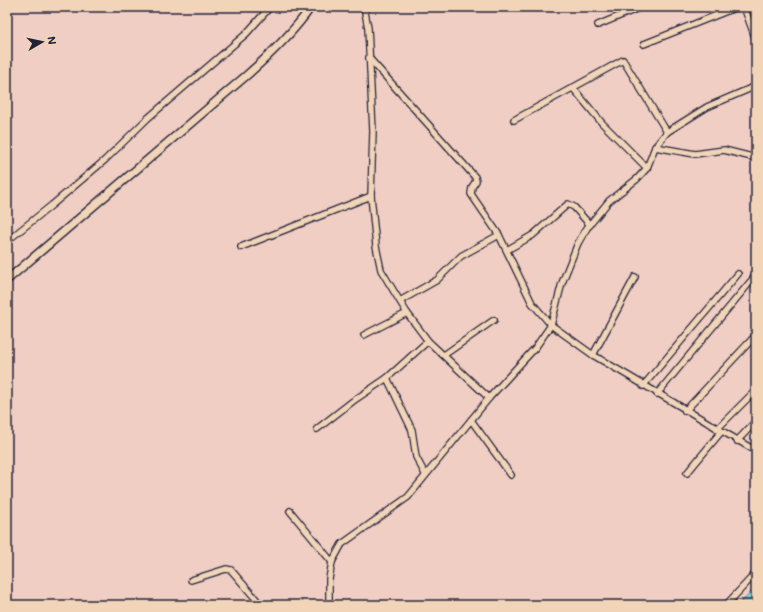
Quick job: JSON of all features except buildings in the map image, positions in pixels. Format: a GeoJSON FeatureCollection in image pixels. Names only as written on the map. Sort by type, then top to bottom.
{"type":"FeatureCollection","features":[{"type":"Feature","properties":{"kind":"street"},"geometry":{"type":"LineString","coordinates":[[7,241],[105,160],[148,118],[246,34],[270,7]]}},
{"type":"Feature","properties":{"kind":"street"},"geometry":{"type":"LineString","coordinates":[[7,280],[275,51],[311,7]]}},
{"type":"Feature","properties":{"kind":"street"},"geometry":{"type":"LineString","coordinates":[[364,7],[368,28],[373,131],[371,196],[379,261],[385,277],[407,312],[428,341],[489,398]]}},
{"type":"Feature","properties":{"kind":"street"},"geometry":{"type":"LineString","coordinates":[[598,25],[641,7]]}},
{"type":"Feature","properties":{"kind":"street"},"geometry":{"type":"LineString","coordinates":[[644,44],[737,7]]}},
{"type":"Feature","properties":{"kind":"street"},"geometry":{"type":"LineString","coordinates":[[744,7],[756,40]]}},
{"type":"Feature","properties":{"kind":"street"},"geometry":{"type":"LineString","coordinates":[[369,58],[475,177],[476,181],[472,187],[471,194],[499,235],[529,298],[536,309],[551,325],[593,355],[643,386],[756,451]]}},
{"type":"Feature","properties":{"kind":"street"},"geometry":{"type":"LineString","coordinates":[[514,120],[624,61],[667,132]]}},
{"type":"Feature","properties":{"kind":"street"},"geometry":{"type":"LineString","coordinates":[[329,605],[329,579],[332,562],[345,540],[408,497],[417,487],[425,474],[489,398],[535,348],[551,325],[562,283],[578,243],[609,201],[637,179],[647,168],[655,147],[667,132],[708,107],[756,86]]}},
{"type":"Feature","properties":{"kind":"street"},"geometry":{"type":"LineString","coordinates":[[573,88],[602,123],[647,168]]}},
{"type":"Feature","properties":{"kind":"street"},"geometry":{"type":"LineString","coordinates":[[655,147],[695,154],[724,150],[756,158]]}},
{"type":"Feature","properties":{"kind":"street"},"geometry":{"type":"LineString","coordinates":[[241,247],[371,196]]}},
{"type":"Feature","properties":{"kind":"street"},"geometry":{"type":"LineString","coordinates":[[507,250],[532,235],[568,204],[574,207],[590,225]]}},
{"type":"Feature","properties":{"kind":"street"},"geometry":{"type":"LineString","coordinates":[[400,300],[437,280],[462,256],[499,235]]}},
{"type":"Feature","properties":{"kind":"street"},"geometry":{"type":"LineString","coordinates":[[643,386],[738,274]]}},
{"type":"Feature","properties":{"kind":"street"},"geometry":{"type":"LineString","coordinates":[[657,394],[756,276]]}},
{"type":"Feature","properties":{"kind":"street"},"geometry":{"type":"LineString","coordinates":[[593,355],[635,277]]}},
{"type":"Feature","properties":{"kind":"street"},"geometry":{"type":"LineString","coordinates":[[364,336],[407,312]]}},
{"type":"Feature","properties":{"kind":"street"},"geometry":{"type":"LineString","coordinates":[[444,355],[494,320]]}},
{"type":"Feature","properties":{"kind":"street"},"geometry":{"type":"LineString","coordinates":[[685,411],[756,334]]}},
{"type":"Feature","properties":{"kind":"street"},"geometry":{"type":"LineString","coordinates":[[317,429],[353,401],[387,378],[428,341]]}},
{"type":"Feature","properties":{"kind":"street"},"geometry":{"type":"LineString","coordinates":[[387,378],[412,430],[416,457],[425,474]]}},
{"type":"Feature","properties":{"kind":"street"},"geometry":{"type":"LineString","coordinates":[[687,473],[719,430],[756,390]]}},
{"type":"Feature","properties":{"kind":"street"},"geometry":{"type":"LineString","coordinates":[[471,420],[511,475]]}},
{"type":"Feature","properties":{"kind":"street"},"geometry":{"type":"LineString","coordinates":[[737,441],[756,421]]}},
{"type":"Feature","properties":{"kind":"street"},"geometry":{"type":"LineString","coordinates":[[290,511],[332,562]]}},
{"type":"Feature","properties":{"kind":"street"},"geometry":{"type":"LineString","coordinates":[[191,580],[226,569],[231,570],[261,605]]}},
{"type":"Feature","properties":{"kind":"street"},"geometry":{"type":"LineString","coordinates":[[726,605],[756,573]]}},
{"type":"Feature","properties":{"kind":"water"},"geometry":{"type":"Polygon","coordinates":[[[756,584],[756,605],[737,605],[747,597],[756,584]]]}}]}
